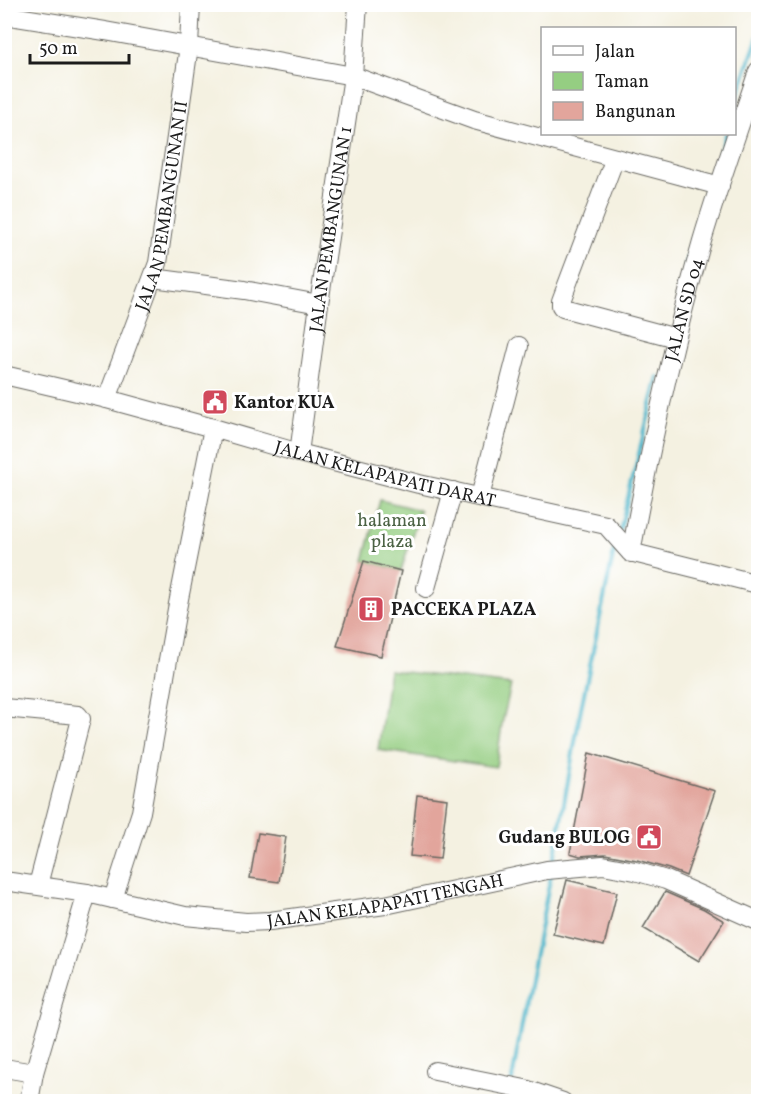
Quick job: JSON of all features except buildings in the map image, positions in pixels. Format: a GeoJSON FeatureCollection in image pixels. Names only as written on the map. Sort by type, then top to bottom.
{"type":"FeatureCollection","features":[{"type":"Feature","properties":{"kind":"street","name":"JALAN PEMBANGUNAN II"},"geometry":{"type":"LineString","coordinates":[[107,399],[158,263],[189,46],[191,4]]}},
{"type":"Feature","properties":{"kind":"street","name":"JALAN PEMBANGUNAN 1"},"geometry":{"type":"LineString","coordinates":[[299,453],[353,76],[357,4]]}},
{"type":"Feature","properties":{"kind":"street"},"geometry":{"type":"LineString","coordinates":[[4,15],[353,76],[474,120],[713,184]]}},
{"type":"Feature","properties":{"kind":"street","name":"JALAN SD 04"},"geometry":{"type":"LineString","coordinates":[[736,128],[759,71]]}},
{"type":"Feature","properties":{"kind":"street","name":"JALAN SD 04"},"geometry":{"type":"LineString","coordinates":[[630,552],[672,337],[702,240],[713,184],[733,135]]}},
{"type":"Feature","properties":{"kind":"street"},"geometry":{"type":"LineString","coordinates":[[615,158],[561,306],[672,337]]}},
{"type":"Feature","properties":{"kind":"street"},"geometry":{"type":"LineString","coordinates":[[153,278],[244,290],[319,304]]}},
{"type":"Feature","properties":{"kind":"street"},"geometry":{"type":"LineString","coordinates":[[480,497],[519,346]]}},
{"type":"Feature","properties":{"kind":"street","name":"JALAN KELAPAPATI DARAT"},"geometry":{"type":"LineString","coordinates":[[4,375],[107,399],[419,484],[606,525],[630,552]]}},
{"type":"Feature","properties":{"kind":"street"},"geometry":{"type":"LineString","coordinates":[[113,899],[141,812],[177,609],[213,428]]}},
{"type":"Feature","properties":{"kind":"street"},"geometry":{"type":"LineString","coordinates":[[426,588],[453,491]]}},
{"type":"Feature","properties":{"kind":"street"},"geometry":{"type":"LineString","coordinates":[[630,552],[759,584]]}},
{"type":"Feature","properties":{"kind":"street"},"geometry":{"type":"LineString","coordinates":[[4,708],[78,715],[81,719],[38,885]]}},
{"type":"Feature","properties":{"kind":"street","name":"JALAN KELAPAPATI TENGAH"},"geometry":{"type":"LineString","coordinates":[[4,881],[87,893],[185,916],[246,922],[270,921],[384,905],[554,869],[603,865],[666,880],[759,921]]}},
{"type":"Feature","properties":{"kind":"street"},"geometry":{"type":"LineString","coordinates":[[29,1101],[34,1073],[87,893]]}},
{"type":"Feature","properties":{"kind":"street"},"geometry":{"type":"LineString","coordinates":[[4,1068],[34,1073]]}},
{"type":"Feature","properties":{"kind":"street"},"geometry":{"type":"LineString","coordinates":[[435,1071],[525,1089],[562,1101]]}},
{"type":"Feature","properties":{"kind":"green space","name":"halaman plaza"},"geometry":{"type":"Polygon","coordinates":[[[380,500],[420,510],[401,571],[364,561],[380,500]]]}},
{"type":"Feature","properties":{"kind":"green space"},"geometry":{"type":"Polygon","coordinates":[[[389,670],[511,685],[502,724],[496,767],[378,750],[389,670]]]}},
{"type":"Feature","properties":{"kind":"waterway"},"geometry":{"type":"LineString","coordinates":[[736,99],[758,37]]}},
{"type":"Feature","properties":{"kind":"waterway"},"geometry":{"type":"LineString","coordinates":[[712,179],[726,135]]}},
{"type":"Feature","properties":{"kind":"waterway"},"geometry":{"type":"LineString","coordinates":[[686,265],[709,189]]}},
{"type":"Feature","properties":{"kind":"waterway"},"geometry":{"type":"LineString","coordinates":[[620,530],[658,377]]}},
{"type":"Feature","properties":{"kind":"waterway"},"geometry":{"type":"LineString","coordinates":[[553,865],[581,708],[615,546]]}},
{"type":"Feature","properties":{"kind":"waterway"},"geometry":{"type":"LineString","coordinates":[[512,1080],[551,875]]}},
{"type":"Feature","properties":{"kind":"waterway"},"geometry":{"type":"LineString","coordinates":[[508,1102],[510,1090]]}},
{"type":"Feature","properties":{"kind":"place","name":"Kantor KUA"},"geometry":{"type":"Point","coordinates":[215,402]}},
{"type":"Feature","properties":{"kind":"place","name":"PACCEKA PLAZA"},"geometry":{"type":"Point","coordinates":[371,609]}},
{"type":"Feature","properties":{"kind":"place","name":"Gudang BULOG"},"geometry":{"type":"Point","coordinates":[649,837]}}]}
